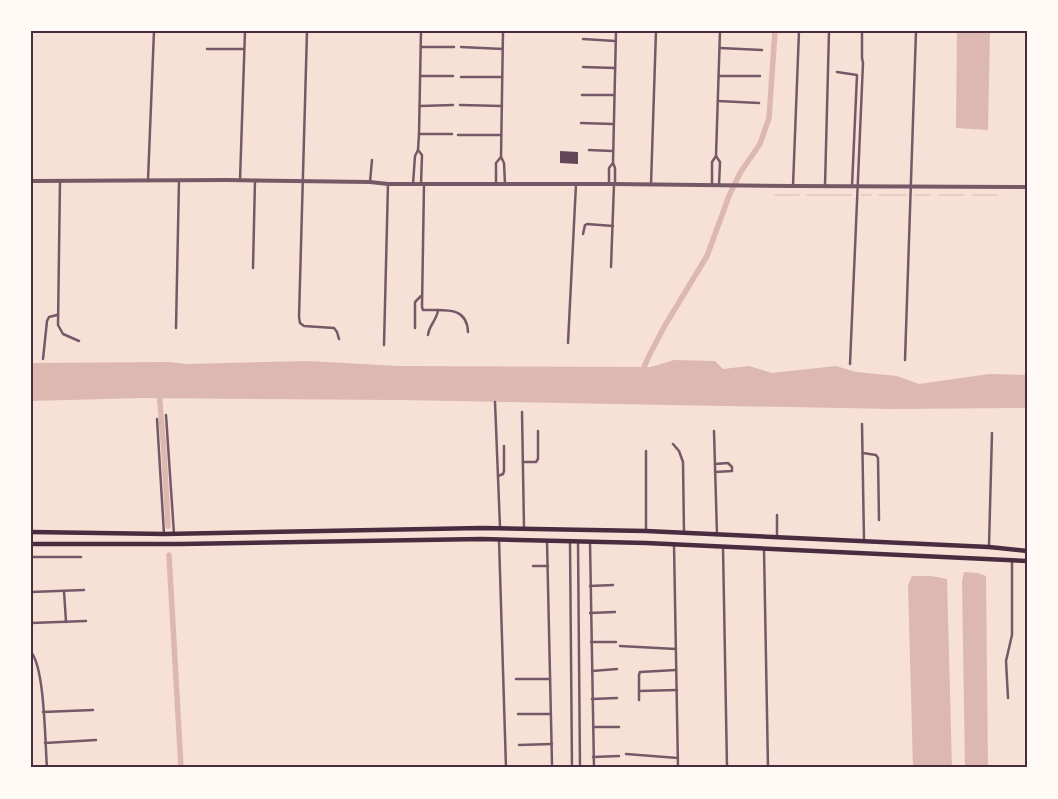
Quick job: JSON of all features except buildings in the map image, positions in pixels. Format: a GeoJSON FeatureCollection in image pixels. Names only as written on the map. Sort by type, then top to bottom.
{"type":"FeatureCollection","features":[{"type":"Feature","properties":{"kind":"main road"},"geometry":{"type":"LineString","coordinates":[[482,528],[482,539]]}},
{"type":"Feature","properties":{"kind":"main road"},"geometry":{"type":"LineString","coordinates":[[31,532],[174,534],[482,528],[646,531],[988,547],[1027,551]]}},
{"type":"Feature","properties":{"kind":"main road"},"geometry":{"type":"LineString","coordinates":[[646,531],[646,543]]}},
{"type":"Feature","properties":{"kind":"main road"},"geometry":{"type":"LineString","coordinates":[[31,544],[181,544],[482,539],[674,544],[1027,561]]}},
{"type":"Feature","properties":{"kind":"street"},"geometry":{"type":"LineString","coordinates":[[148,180],[154,31]]}},
{"type":"Feature","properties":{"kind":"street"},"geometry":{"type":"LineString","coordinates":[[240,180],[245,31]]}},
{"type":"Feature","properties":{"kind":"street"},"geometry":{"type":"LineString","coordinates":[[307,31],[299,317],[300,323],[304,326],[334,328],[339,339]]}},
{"type":"Feature","properties":{"kind":"street"},"geometry":{"type":"LineString","coordinates":[[413,184],[419,134],[421,31]]}},
{"type":"Feature","properties":{"kind":"street"},"geometry":{"type":"LineString","coordinates":[[503,31],[501,157],[504,163],[505,184]]}},
{"type":"Feature","properties":{"kind":"street"},"geometry":{"type":"LineString","coordinates":[[611,267],[613,226],[612,184],[609,168],[612,163],[613,151],[616,31]]}},
{"type":"Feature","properties":{"kind":"street"},"geometry":{"type":"LineString","coordinates":[[651,184],[656,31]]}},
{"type":"Feature","properties":{"kind":"street"},"geometry":{"type":"LineString","coordinates":[[712,185],[712,162],[716,156],[720,31]]}},
{"type":"Feature","properties":{"kind":"street"},"geometry":{"type":"LineString","coordinates":[[793,186],[799,31]]}},
{"type":"Feature","properties":{"kind":"street"},"geometry":{"type":"LineString","coordinates":[[826,186],[829,31]]}},
{"type":"Feature","properties":{"kind":"street"},"geometry":{"type":"LineString","coordinates":[[855,186],[863,63],[862,31]]}},
{"type":"Feature","properties":{"kind":"street"},"geometry":{"type":"LineString","coordinates":[[905,360],[916,31]]}},
{"type":"Feature","properties":{"kind":"street"},"geometry":{"type":"LineString","coordinates":[[583,39],[615,41]]}},
{"type":"Feature","properties":{"kind":"street"},"geometry":{"type":"LineString","coordinates":[[421,47],[454,47]]}},
{"type":"Feature","properties":{"kind":"street"},"geometry":{"type":"LineString","coordinates":[[460,47],[503,49]]}},
{"type":"Feature","properties":{"kind":"street"},"geometry":{"type":"LineString","coordinates":[[720,48],[762,50]]}},
{"type":"Feature","properties":{"kind":"street"},"geometry":{"type":"LineString","coordinates":[[207,49],[244,49]]}},
{"type":"Feature","properties":{"kind":"street"},"geometry":{"type":"LineString","coordinates":[[583,67],[615,68]]}},
{"type":"Feature","properties":{"kind":"street"},"geometry":{"type":"LineString","coordinates":[[837,72],[857,75],[850,364]]}},
{"type":"Feature","properties":{"kind":"street"},"geometry":{"type":"LineString","coordinates":[[421,76],[453,76]]}},
{"type":"Feature","properties":{"kind":"street"},"geometry":{"type":"LineString","coordinates":[[461,76],[502,77]]}},
{"type":"Feature","properties":{"kind":"street"},"geometry":{"type":"LineString","coordinates":[[719,76],[760,76]]}},
{"type":"Feature","properties":{"kind":"street"},"geometry":{"type":"LineString","coordinates":[[582,95],[614,95]]}},
{"type":"Feature","properties":{"kind":"street"},"geometry":{"type":"LineString","coordinates":[[718,102],[759,103]]}},
{"type":"Feature","properties":{"kind":"street"},"geometry":{"type":"LineString","coordinates":[[420,106],[453,105]]}},
{"type":"Feature","properties":{"kind":"street"},"geometry":{"type":"LineString","coordinates":[[460,105],[502,106]]}},
{"type":"Feature","properties":{"kind":"street"},"geometry":{"type":"LineString","coordinates":[[581,123],[614,124]]}},
{"type":"Feature","properties":{"kind":"street"},"geometry":{"type":"LineString","coordinates":[[419,134],[452,134]]}},
{"type":"Feature","properties":{"kind":"street"},"geometry":{"type":"LineString","coordinates":[[458,134],[501,134]]}},
{"type":"Feature","properties":{"kind":"street"},"geometry":{"type":"LineString","coordinates":[[418,150],[422,156],[421,296],[423,310],[450,311],[462,315],[467,323],[468,332]]}},
{"type":"Feature","properties":{"kind":"street"},"geometry":{"type":"LineString","coordinates":[[589,150],[613,151]]}},
{"type":"Feature","properties":{"kind":"street"},"geometry":{"type":"LineString","coordinates":[[716,156],[720,162],[719,185]]}},
{"type":"Feature","properties":{"kind":"street"},"geometry":{"type":"LineString","coordinates":[[496,184],[496,163],[501,157]]}},
{"type":"Feature","properties":{"kind":"street"},"geometry":{"type":"LineString","coordinates":[[370,182],[372,160]]}},
{"type":"Feature","properties":{"kind":"street"},"geometry":{"type":"LineString","coordinates":[[612,163],[615,168],[612,184]]}},
{"type":"Feature","properties":{"kind":"street"},"geometry":{"type":"LineString","coordinates":[[31,180],[255,180],[388,184],[1027,187]]}},
{"type":"Feature","properties":{"kind":"street"},"geometry":{"type":"LineString","coordinates":[[176,328],[179,180]]}},
{"type":"Feature","properties":{"kind":"street"},"geometry":{"type":"LineString","coordinates":[[253,268],[255,180]]}},
{"type":"Feature","properties":{"kind":"street"},"geometry":{"type":"LineString","coordinates":[[60,181],[57,315],[60,331],[66,336],[80,341]]}},
{"type":"Feature","properties":{"kind":"street"},"geometry":{"type":"LineString","coordinates":[[384,346],[388,184]]}},
{"type":"Feature","properties":{"kind":"street"},"geometry":{"type":"LineString","coordinates":[[568,344],[576,184]]}},
{"type":"Feature","properties":{"kind":"street"},"geometry":{"type":"LineString","coordinates":[[583,234],[584,227],[587,224],[613,226]]}},
{"type":"Feature","properties":{"kind":"street"},"geometry":{"type":"LineString","coordinates":[[415,328],[415,302],[421,296]]}},
{"type":"Feature","properties":{"kind":"street"},"geometry":{"type":"LineString","coordinates":[[428,335],[428,329],[436,318],[438,310]]}},
{"type":"Feature","properties":{"kind":"street"},"geometry":{"type":"LineString","coordinates":[[43,359],[47,321],[49,317],[57,315]]}},
{"type":"Feature","properties":{"kind":"street"},"geometry":{"type":"LineString","coordinates":[[495,402],[500,529]]}},
{"type":"Feature","properties":{"kind":"street"},"geometry":{"type":"LineString","coordinates":[[522,412],[524,529]]}},
{"type":"Feature","properties":{"kind":"street"},"geometry":{"type":"LineString","coordinates":[[166,415],[174,534]]}},
{"type":"Feature","properties":{"kind":"street"},"geometry":{"type":"LineString","coordinates":[[157,419],[164,534]]}},
{"type":"Feature","properties":{"kind":"street"},"geometry":{"type":"LineString","coordinates":[[862,424],[864,541]]}},
{"type":"Feature","properties":{"kind":"street"},"geometry":{"type":"LineString","coordinates":[[523,462],[536,462],[538,460],[538,431]]}},
{"type":"Feature","properties":{"kind":"street"},"geometry":{"type":"LineString","coordinates":[[714,431],[717,534]]}},
{"type":"Feature","properties":{"kind":"street"},"geometry":{"type":"LineString","coordinates":[[988,547],[992,433]]}},
{"type":"Feature","properties":{"kind":"street"},"geometry":{"type":"LineString","coordinates":[[673,444],[679,451],[683,462],[684,533]]}},
{"type":"Feature","properties":{"kind":"street"},"geometry":{"type":"LineString","coordinates":[[498,476],[503,474],[504,471],[504,446]]}},
{"type":"Feature","properties":{"kind":"street"},"geometry":{"type":"LineString","coordinates":[[646,451],[646,531]]}},
{"type":"Feature","properties":{"kind":"street"},"geometry":{"type":"LineString","coordinates":[[863,453],[876,455],[878,458],[879,520]]}},
{"type":"Feature","properties":{"kind":"street"},"geometry":{"type":"LineString","coordinates":[[715,464],[728,463],[732,467],[730,472],[716,472]]}},
{"type":"Feature","properties":{"kind":"street"},"geometry":{"type":"LineString","coordinates":[[777,515],[777,537]]}},
{"type":"Feature","properties":{"kind":"street"},"geometry":{"type":"LineString","coordinates":[[499,540],[506,768]]}},
{"type":"Feature","properties":{"kind":"street"},"geometry":{"type":"LineString","coordinates":[[547,541],[552,764]]}},
{"type":"Feature","properties":{"kind":"street"},"geometry":{"type":"LineString","coordinates":[[570,542],[572,768]]}},
{"type":"Feature","properties":{"kind":"street"},"geometry":{"type":"LineString","coordinates":[[578,542],[580,768]]}},
{"type":"Feature","properties":{"kind":"street"},"geometry":{"type":"LineString","coordinates":[[590,542],[594,768]]}},
{"type":"Feature","properties":{"kind":"street"},"geometry":{"type":"LineString","coordinates":[[674,544],[678,768]]}},
{"type":"Feature","properties":{"kind":"street"},"geometry":{"type":"LineString","coordinates":[[723,546],[727,768]]}},
{"type":"Feature","properties":{"kind":"street"},"geometry":{"type":"LineString","coordinates":[[764,548],[768,768]]}},
{"type":"Feature","properties":{"kind":"street"},"geometry":{"type":"LineString","coordinates":[[31,557],[81,558]]}},
{"type":"Feature","properties":{"kind":"street"},"geometry":{"type":"LineString","coordinates":[[1008,698],[1006,661],[1012,635],[1012,561]]}},
{"type":"Feature","properties":{"kind":"street"},"geometry":{"type":"LineString","coordinates":[[533,566],[548,566]]}},
{"type":"Feature","properties":{"kind":"street"},"geometry":{"type":"LineString","coordinates":[[570,581],[578,580]]}},
{"type":"Feature","properties":{"kind":"street"},"geometry":{"type":"LineString","coordinates":[[590,586],[613,585]]}},
{"type":"Feature","properties":{"kind":"street"},"geometry":{"type":"LineString","coordinates":[[31,592],[84,590]]}},
{"type":"Feature","properties":{"kind":"street"},"geometry":{"type":"LineString","coordinates":[[64,591],[66,622]]}},
{"type":"Feature","properties":{"kind":"street"},"geometry":{"type":"LineString","coordinates":[[590,613],[615,612]]}},
{"type":"Feature","properties":{"kind":"street"},"geometry":{"type":"LineString","coordinates":[[31,623],[86,621]]}},
{"type":"Feature","properties":{"kind":"street"},"geometry":{"type":"LineString","coordinates":[[591,642],[616,642]]}},
{"type":"Feature","properties":{"kind":"street"},"geometry":{"type":"LineString","coordinates":[[620,646],[676,649]]}},
{"type":"Feature","properties":{"kind":"street"},"geometry":{"type":"LineString","coordinates":[[31,652],[37,661],[47,768]]}},
{"type":"Feature","properties":{"kind":"street"},"geometry":{"type":"LineString","coordinates":[[592,671],[617,669]]}},
{"type":"Feature","properties":{"kind":"street"},"geometry":{"type":"LineString","coordinates":[[640,700],[640,672],[676,670]]}},
{"type":"Feature","properties":{"kind":"street"},"geometry":{"type":"LineString","coordinates":[[516,679],[550,679]]}},
{"type":"Feature","properties":{"kind":"street"},"geometry":{"type":"LineString","coordinates":[[639,691],[677,690]]}},
{"type":"Feature","properties":{"kind":"street"},"geometry":{"type":"LineString","coordinates":[[592,699],[618,698]]}},
{"type":"Feature","properties":{"kind":"street"},"geometry":{"type":"LineString","coordinates":[[43,712],[93,710]]}},
{"type":"Feature","properties":{"kind":"street"},"geometry":{"type":"LineString","coordinates":[[518,714],[550,714]]}},
{"type":"Feature","properties":{"kind":"street"},"geometry":{"type":"LineString","coordinates":[[593,727],[619,727]]}},
{"type":"Feature","properties":{"kind":"street"},"geometry":{"type":"LineString","coordinates":[[45,743],[96,740]]}},
{"type":"Feature","properties":{"kind":"street"},"geometry":{"type":"LineString","coordinates":[[519,745],[552,744]]}},
{"type":"Feature","properties":{"kind":"street"},"geometry":{"type":"LineString","coordinates":[[626,754],[678,758]]}},
{"type":"Feature","properties":{"kind":"street"},"geometry":{"type":"LineString","coordinates":[[594,757],[618,756]]}},
{"type":"Feature","properties":{"kind":"shaded area"},"geometry":{"type":"Polygon","coordinates":[[[957,31],[990,31],[988,130],[956,128],[957,31]]]}},
{"type":"Feature","properties":{"kind":"shaded area"},"geometry":{"type":"Polygon","coordinates":[[[674,360],[715,361],[723,369],[749,366],[772,373],[836,366],[856,372],[897,376],[919,384],[989,374],[1027,375],[1027,408],[893,409],[398,400],[142,398],[31,401],[31,363],[170,362],[186,364],[309,361],[398,366],[651,367],[674,360]]]}},
{"type":"Feature","properties":{"kind":"shaded area"},"geometry":{"type":"Polygon","coordinates":[[[964,572],[978,573],[986,576],[988,768],[965,768],[962,581],[964,572]]]}},
{"type":"Feature","properties":{"kind":"shaded area"},"geometry":{"type":"Polygon","coordinates":[[[912,576],[931,576],[947,579],[952,768],[913,768],[908,585],[912,576]]]}},
{"type":"Feature","properties":{"kind":"waterway"},"geometry":{"type":"LineString","coordinates":[[642,372],[664,327],[707,256],[729,196],[740,173],[760,144],[769,118],[775,31]]}},
{"type":"Feature","properties":{"kind":"waterway"},"geometry":{"type":"LineString","coordinates":[[775,195],[799,195]]}},
{"type":"Feature","properties":{"kind":"waterway"},"geometry":{"type":"LineString","coordinates":[[807,195],[852,195]]}},
{"type":"Feature","properties":{"kind":"waterway"},"geometry":{"type":"LineString","coordinates":[[861,195],[871,195]]}},
{"type":"Feature","properties":{"kind":"waterway"},"geometry":{"type":"LineString","coordinates":[[879,195],[906,195]]}},
{"type":"Feature","properties":{"kind":"waterway"},"geometry":{"type":"LineString","coordinates":[[914,195],[930,195]]}},
{"type":"Feature","properties":{"kind":"waterway"},"geometry":{"type":"LineString","coordinates":[[939,195],[964,195]]}},
{"type":"Feature","properties":{"kind":"waterway"},"geometry":{"type":"LineString","coordinates":[[973,195],[997,195]]}},
{"type":"Feature","properties":{"kind":"waterway"},"geometry":{"type":"LineString","coordinates":[[159,391],[168,526]]}},
{"type":"Feature","properties":{"kind":"waterway"},"geometry":{"type":"LineString","coordinates":[[169,555],[181,768]]}}]}
